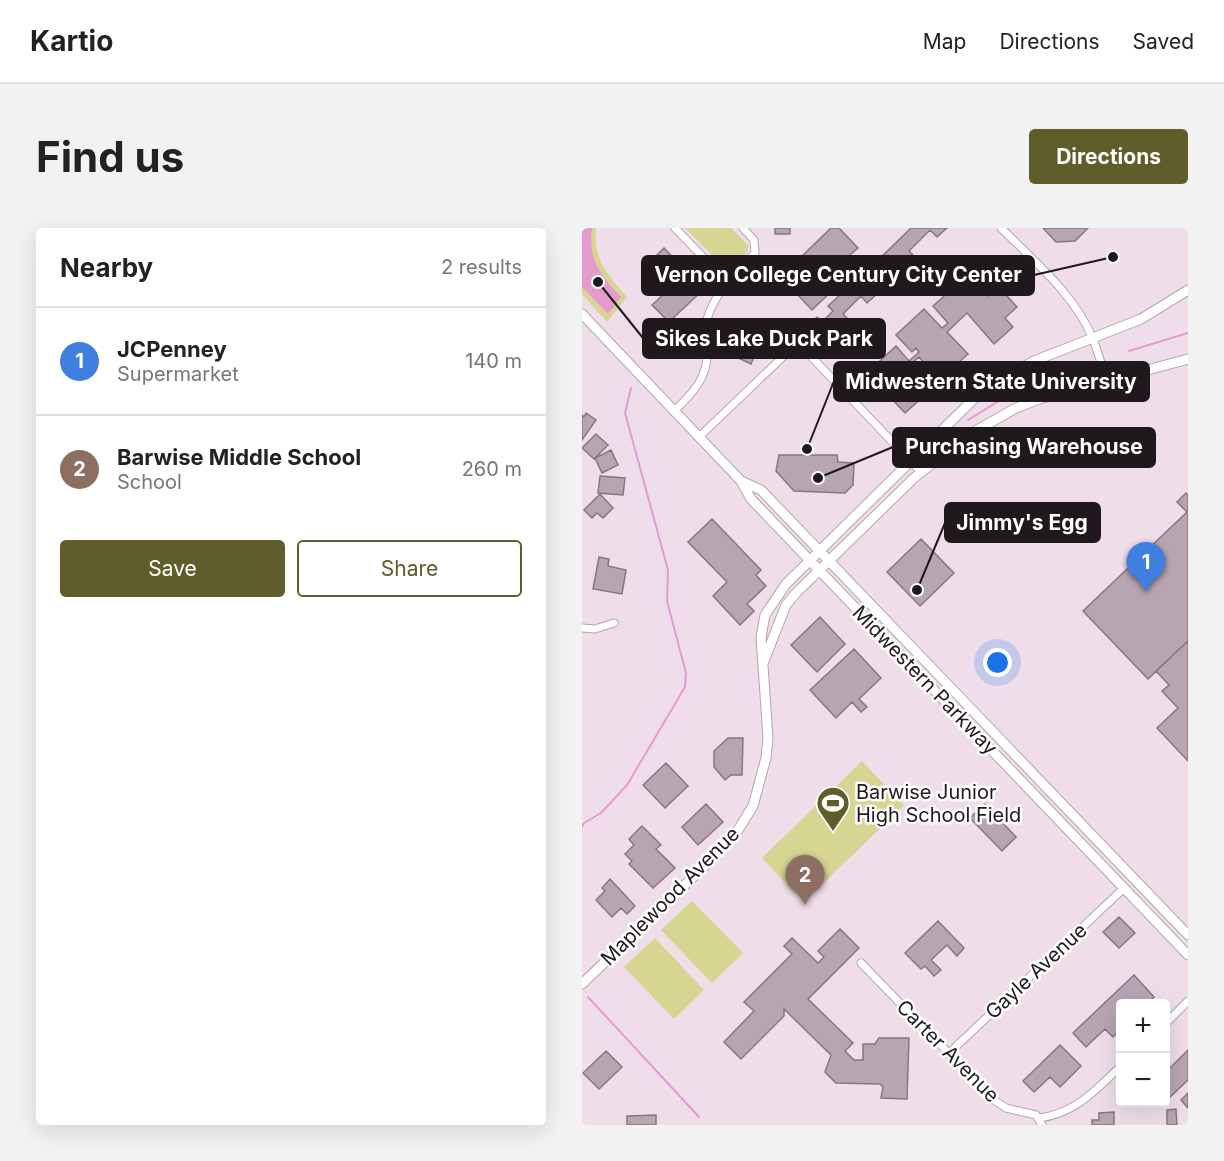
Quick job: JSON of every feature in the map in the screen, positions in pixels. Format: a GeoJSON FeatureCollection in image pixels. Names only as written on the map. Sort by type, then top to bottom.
{"type":"FeatureCollection","features":[{"type":"Feature","properties":{"kind":"main road","name":"Maplewood Avenue"},"geometry":{"type":"LineString","coordinates":[[582,984],[717,854],[738,830],[753,806],[761,781],[768,738],[761,637],[765,615],[779,592],[818,550],[986,387],[1027,364],[1141,319],[1188,290]]}},
{"type":"Feature","properties":{"kind":"main road","name":"Midwestern Parkway"},"geometry":{"type":"LineString","coordinates":[[583,314],[741,481],[751,499],[1188,955]]}},
{"type":"Feature","properties":{"kind":"main road","name":"Maplewood Avenue"},"geometry":{"type":"LineString","coordinates":[[763,664],[786,605],[819,568],[921,472],[972,433],[1014,409],[1106,380],[1188,360]]}},
{"type":"Feature","properties":{"kind":"main road","name":"Midwestern Parkway"},"geometry":{"type":"LineString","coordinates":[[741,481],[761,490],[1188,935]]}},
{"type":"Feature","properties":{"kind":"main road"},"geometry":{"type":"LineString","coordinates":[[948,704],[957,695]]}},
{"type":"Feature","properties":{"kind":"main road"},"geometry":{"type":"LineString","coordinates":[[1078,840],[1088,831]]}},
{"type":"Feature","properties":{"kind":"main road"},"geometry":{"type":"LineString","coordinates":[[1124,888],[1133,878]]}},
{"type":"Feature","properties":{"kind":"street"},"geometry":{"type":"LineString","coordinates":[[675,228],[727,282]]}},
{"type":"Feature","properties":{"kind":"street"},"geometry":{"type":"LineString","coordinates":[[674,411],[694,392],[705,372],[706,324],[712,306],[727,282],[755,253],[754,240],[743,228]]}},
{"type":"Feature","properties":{"kind":"street"},"geometry":{"type":"LineString","coordinates":[[1001,228],[1061,289],[1092,339],[1106,380]]}},
{"type":"Feature","properties":{"kind":"street"},"geometry":{"type":"LineString","coordinates":[[699,437],[790,350],[801,346],[921,472]]}},
{"type":"Feature","properties":{"kind":"street"},"geometry":{"type":"LineString","coordinates":[[582,628],[595,629],[614,624]]}},
{"type":"Feature","properties":{"kind":"street","name":"Gayle Avenue"},"geometry":{"type":"LineString","coordinates":[[948,1054],[1124,888]]}},
{"type":"Feature","properties":{"kind":"street","name":"Carter Avenue"},"geometry":{"type":"LineString","coordinates":[[861,963],[993,1100],[1040,1122]]}},
{"type":"Feature","properties":{"kind":"street"},"geometry":{"type":"LineString","coordinates":[[1170,1019],[1188,1001]]}},
{"type":"Feature","properties":{"kind":"street"},"geometry":{"type":"LineString","coordinates":[[1040,1122],[1080,1104],[1116,1072]]}},
{"type":"Feature","properties":{"kind":"shaded area"},"geometry":{"type":"Polygon","coordinates":[[[582,228],[596,228],[595,239],[599,258],[608,274],[627,297],[607,322],[582,294],[582,228]]]}},
{"type":"Feature","properties":{"kind":"shaded area"},"geometry":{"type":"Polygon","coordinates":[[[582,228],[592,228],[592,249],[597,266],[621,297],[608,314],[582,287],[582,228]]]}},
{"type":"Feature","properties":{"kind":"shaded area"},"geometry":{"type":"Polygon","coordinates":[[[685,228],[731,228],[749,246],[747,252],[730,268],[725,268],[685,228]]]}},
{"type":"Feature","properties":{"kind":"shaded area","name":"Barwise Junior High School Field"},"geometry":{"type":"Polygon","coordinates":[[[862,761],[904,805],[804,902],[762,858],[862,761]]]}},
{"type":"Feature","properties":{"kind":"shaded area"},"geometry":{"type":"Polygon","coordinates":[[[692,901],[743,953],[712,983],[661,930],[692,901]]]}},
{"type":"Feature","properties":{"kind":"shaded area"},"geometry":{"type":"Polygon","coordinates":[[[655,938],[704,990],[674,1019],[624,967],[655,938]]]}},
{"type":"Feature","properties":{"kind":"building"},"geometry":{"type":"Polygon","coordinates":[[[775,228],[790,228],[790,234],[775,234],[775,228]]]}},
{"type":"Feature","properties":{"kind":"building"},"geometry":{"type":"Polygon","coordinates":[[[831,228],[839,228],[858,248],[824,277],[835,288],[812,310],[795,292],[808,280],[802,273],[797,277],[793,273],[804,262],[800,258],[831,228]]]}},
{"type":"Feature","properties":{"kind":"building"},"geometry":{"type":"Polygon","coordinates":[[[911,228],[947,228],[937,237],[930,230],[909,251],[914,256],[887,282],[872,266],[911,228]]]}},
{"type":"Feature","properties":{"kind":"building"},"geometry":{"type":"Polygon","coordinates":[[[1043,228],[1088,228],[1075,241],[1056,242],[1043,228]]]}},
{"type":"Feature","properties":{"kind":"building"},"geometry":{"type":"Polygon","coordinates":[[[664,248],[704,289],[669,322],[652,305],[668,290],[646,266],[664,248]]]}},
{"type":"Feature","properties":{"kind":"building"},"geometry":{"type":"Polygon","coordinates":[[[979,265],[995,283],[985,292],[988,296],[999,287],[1017,307],[1005,318],[1013,327],[994,344],[967,313],[947,332],[968,354],[939,380],[919,357],[902,372],[924,396],[905,413],[887,394],[896,385],[891,380],[884,387],[869,371],[896,346],[909,361],[919,352],[916,348],[912,352],[896,335],[924,309],[942,328],[948,323],[933,306],[979,265]]]}},
{"type":"Feature","properties":{"kind":"building"},"geometry":{"type":"Polygon","coordinates":[[[861,275],[878,293],[867,303],[861,296],[843,314],[849,320],[821,347],[804,329],[817,317],[822,322],[833,311],[828,306],[861,275]]]}},
{"type":"Feature","properties":{"kind":"building"},"geometry":{"type":"Polygon","coordinates":[[[737,333],[760,343],[751,364],[730,354],[732,348],[723,344],[726,337],[734,341],[737,333]]]}},
{"type":"Feature","properties":{"kind":"building"},"geometry":{"type":"Polygon","coordinates":[[[586,413],[596,420],[582,440],[582,415],[584,417],[586,413]]]}},
{"type":"Feature","properties":{"kind":"building"},"geometry":{"type":"Polygon","coordinates":[[[596,434],[608,445],[594,459],[582,448],[596,434]]]}},
{"type":"Feature","properties":{"kind":"building"},"geometry":{"type":"Polygon","coordinates":[[[611,450],[618,465],[602,473],[595,458],[611,450]]]}},
{"type":"Feature","properties":{"kind":"building"},"geometry":{"type":"Polygon","coordinates":[[[779,455],[837,455],[838,462],[854,463],[853,485],[845,493],[794,491],[776,471],[779,455]]]}},
{"type":"Feature","properties":{"kind":"building"},"geometry":{"type":"Polygon","coordinates":[[[600,476],[625,478],[623,495],[598,493],[600,476]]]}},
{"type":"Feature","properties":{"kind":"building"},"geometry":{"type":"Polygon","coordinates":[[[1186,493],[1188,495],[1188,641],[1148,679],[1083,611],[1187,512],[1177,502],[1186,493]]]}},
{"type":"Feature","properties":{"kind":"building"},"geometry":{"type":"Polygon","coordinates":[[[600,494],[613,508],[603,518],[597,513],[592,518],[584,510],[600,494]]]}},
{"type":"Feature","properties":{"kind":"building"},"geometry":{"type":"Polygon","coordinates":[[[712,519],[761,570],[756,575],[766,586],[747,604],[754,611],[740,625],[713,596],[727,582],[688,542],[712,519]]]}},
{"type":"Feature","properties":{"kind":"building"},"geometry":{"type":"Polygon","coordinates":[[[921,539],[954,573],[920,606],[887,572],[921,539]]]}},
{"type":"Feature","properties":{"kind":"building"},"geometry":{"type":"Polygon","coordinates":[[[599,557],[609,559],[608,566],[626,570],[622,594],[593,589],[599,557]]]}},
{"type":"Feature","properties":{"kind":"building"},"geometry":{"type":"Polygon","coordinates":[[[820,617],[845,644],[817,672],[791,645],[820,617]]]}},
{"type":"Feature","properties":{"kind":"building"},"geometry":{"type":"Polygon","coordinates":[[[1188,641],[1188,761],[1157,728],[1178,708],[1162,691],[1169,685],[1156,671],[1188,641]]]}},
{"type":"Feature","properties":{"kind":"building"},"geometry":{"type":"Polygon","coordinates":[[[854,649],[881,678],[859,699],[867,707],[861,712],[852,702],[836,718],[810,690],[854,649]]]}},
{"type":"Feature","properties":{"kind":"building"},"geometry":{"type":"Polygon","coordinates":[[[728,738],[743,738],[742,775],[731,775],[725,780],[714,767],[714,751],[728,738]]]}},
{"type":"Feature","properties":{"kind":"building"},"geometry":{"type":"Polygon","coordinates":[[[666,763],[688,786],[665,808],[643,785],[666,763]]]}},
{"type":"Feature","properties":{"kind":"building"},"geometry":{"type":"Polygon","coordinates":[[[706,804],[723,822],[698,845],[682,827],[706,804]]]}},
{"type":"Feature","properties":{"kind":"building"},"geometry":{"type":"Polygon","coordinates":[[[985,804],[1016,837],[1002,851],[970,818],[985,804]]]}},
{"type":"Feature","properties":{"kind":"building"},"geometry":{"type":"Polygon","coordinates":[[[642,826],[661,845],[656,849],[675,868],[653,888],[629,864],[632,861],[625,854],[634,845],[629,839],[642,826]]]}},
{"type":"Feature","properties":{"kind":"building"},"geometry":{"type":"Polygon","coordinates":[[[610,879],[635,906],[627,914],[621,908],[612,917],[596,900],[605,891],[602,888],[610,879]]]}},
{"type":"Feature","properties":{"kind":"building"},"geometry":{"type":"Polygon","coordinates":[[[1119,917],[1135,933],[1119,948],[1103,932],[1119,917]]]}},
{"type":"Feature","properties":{"kind":"building"},"geometry":{"type":"Polygon","coordinates":[[[938,921],[964,948],[957,956],[947,945],[931,960],[941,970],[934,976],[925,966],[921,969],[905,953],[938,921]]]}},
{"type":"Feature","properties":{"kind":"building"},"geometry":{"type":"Polygon","coordinates":[[[840,929],[859,948],[808,999],[853,1043],[845,1051],[854,1060],[863,1060],[863,1044],[875,1044],[879,1038],[909,1038],[907,1099],[881,1098],[883,1087],[880,1084],[836,1083],[825,1072],[831,1055],[784,1009],[784,1016],[741,1059],[724,1042],[754,1011],[744,1002],[792,954],[784,946],[792,938],[818,963],[824,957],[818,951],[840,929]]]}},
{"type":"Feature","properties":{"kind":"building"},"geometry":{"type":"Polygon","coordinates":[[[1134,975],[1154,997],[1152,999],[1116,999],[1116,1034],[1113,1037],[1105,1029],[1086,1047],[1073,1033],[1134,975]]]}},
{"type":"Feature","properties":{"kind":"building"},"geometry":{"type":"Polygon","coordinates":[[[1060,1045],[1081,1066],[1060,1087],[1050,1077],[1034,1092],[1023,1081],[1060,1045]]]}},
{"type":"Feature","properties":{"kind":"building"},"geometry":{"type":"Polygon","coordinates":[[[1188,1050],[1188,1080],[1170,1097],[1170,1068],[1188,1050]]]}},
{"type":"Feature","properties":{"kind":"building"},"geometry":{"type":"Polygon","coordinates":[[[606,1051],[622,1067],[599,1089],[583,1073],[606,1051]]]}},
{"type":"Feature","properties":{"kind":"building"},"geometry":{"type":"Polygon","coordinates":[[[1188,1093],[1188,1108],[1181,1100],[1188,1093]]]}},
{"type":"Feature","properties":{"kind":"building"},"geometry":{"type":"Polygon","coordinates":[[[1176,1109],[1177,1125],[1167,1125],[1167,1110],[1176,1109]]]}},
{"type":"Feature","properties":{"kind":"building"},"geometry":{"type":"Polygon","coordinates":[[[1114,1112],[1114,1125],[1092,1125],[1092,1120],[1099,1120],[1099,1113],[1114,1112]]]}},
{"type":"Feature","properties":{"kind":"building"},"geometry":{"type":"Polygon","coordinates":[[[656,1115],[656,1125],[627,1125],[627,1116],[656,1115]]]}},
{"type":"Feature","properties":{"kind":"waterway"},"geometry":{"type":"LineString","coordinates":[[1129,351],[1188,333]]}},
{"type":"Feature","properties":{"kind":"waterway"},"geometry":{"type":"LineString","coordinates":[[968,420],[1036,378],[1087,363]]}},
{"type":"Feature","properties":{"kind":"waterway"},"geometry":{"type":"LineString","coordinates":[[582,827],[584,823],[601,813],[627,785],[685,687],[686,673],[667,601],[668,570],[625,413],[631,388]]}},
{"type":"Feature","properties":{"kind":"waterway"},"geometry":{"type":"LineString","coordinates":[[588,997],[699,1117]]}},
{"type":"Feature","properties":{"kind":"place","name":"Vernon College Century City Center"},"geometry":{"type":"Point","coordinates":[1113,257]}},
{"type":"Feature","properties":{"kind":"place","name":"Sikes Lake Duck Park"},"geometry":{"type":"Point","coordinates":[598,282]}},
{"type":"Feature","properties":{"kind":"place","name":"Midwestern State University"},"geometry":{"type":"Point","coordinates":[807,449]}},
{"type":"Feature","properties":{"kind":"place","name":"Purchasing Warehouse"},"geometry":{"type":"Point","coordinates":[818,478]}},
{"type":"Feature","properties":{"kind":"place","name":"Jimmy's Egg"},"geometry":{"type":"Point","coordinates":[917,590]}},
{"type":"Feature","properties":{"kind":"place","name":"JCPenney"},"geometry":{"type":"Point","coordinates":[1146,592]}},
{"type":"Feature","properties":{"kind":"place","name":"Barwise Junior High School Field"},"geometry":{"type":"Point","coordinates":[833,832]}},
{"type":"Feature","properties":{"kind":"place","name":"Barwise Middle School"},"geometry":{"type":"Point","coordinates":[805,905]}}]}
